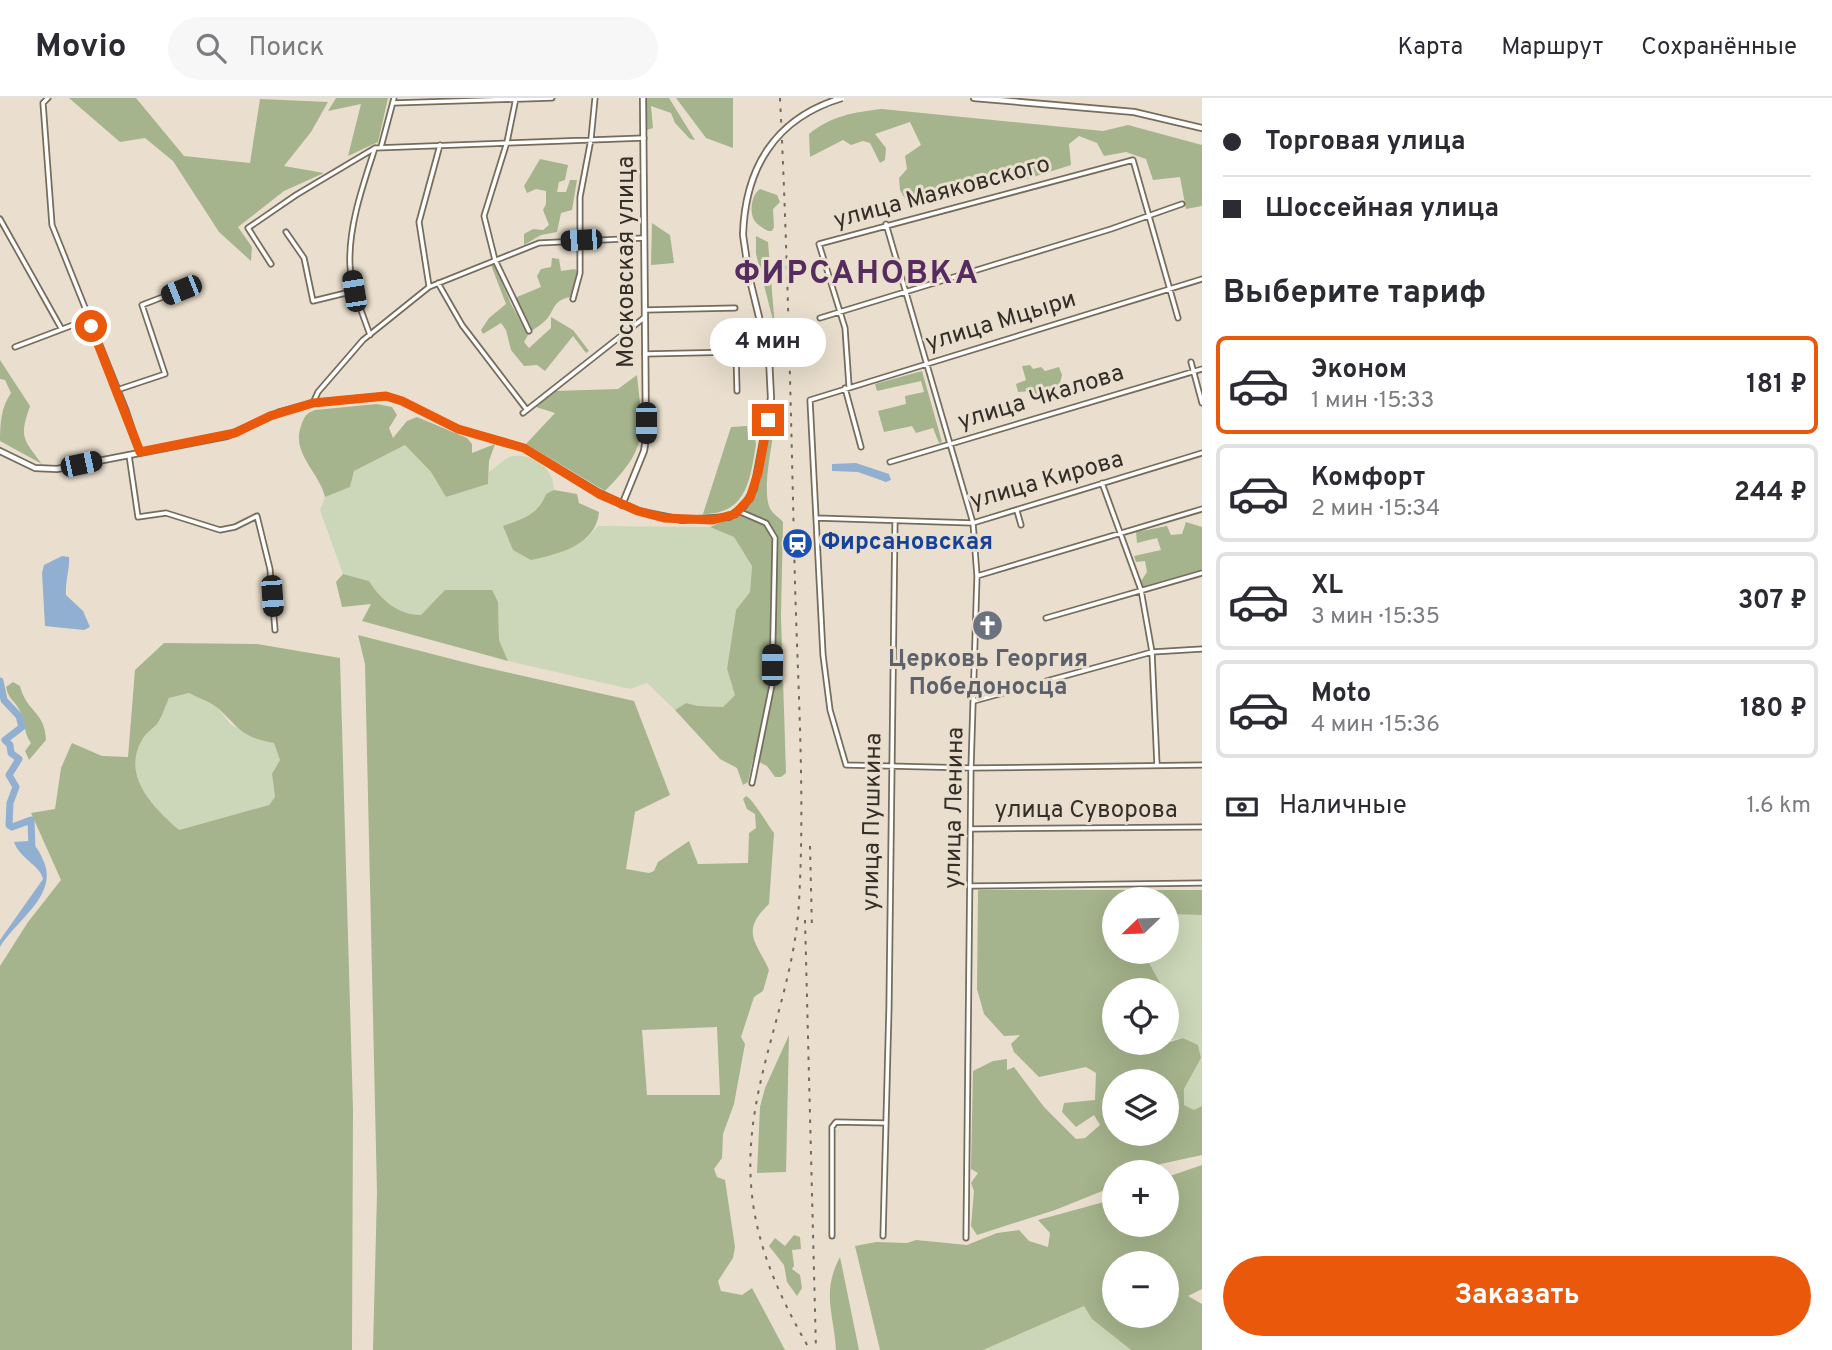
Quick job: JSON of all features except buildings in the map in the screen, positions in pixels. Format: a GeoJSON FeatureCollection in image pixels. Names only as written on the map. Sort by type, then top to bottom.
{"type":"FeatureCollection","features":[{"type":"Feature","properties":{"kind":"street"},"geometry":{"type":"LineString","coordinates":[[48,98],[43,103],[52,225],[140,452]]}},
{"type":"Feature","properties":{"kind":"street"},"geometry":{"type":"LineString","coordinates":[[380,148],[393,100],[552,98]]}},
{"type":"Feature","properties":{"kind":"street"},"geometry":{"type":"LineString","coordinates":[[573,299],[580,273],[580,197],[591,139],[595,98]]}},
{"type":"Feature","properties":{"kind":"street","name":"Московская улица"},"geometry":{"type":"LineString","coordinates":[[622,505],[644,451],[643,98]]}},
{"type":"Feature","properties":{"kind":"street"},"geometry":{"type":"LineString","coordinates":[[0,451],[35,468],[46,469],[235,433],[270,416],[313,403],[386,396],[402,401],[458,429],[508,441],[524,448],[622,505],[648,515],[682,520],[722,519],[744,506],[754,489],[769,415],[769,358],[749,276],[743,236],[748,189],[765,152],[775,138],[798,119],[842,98]]}},
{"type":"Feature","properties":{"kind":"street"},"geometry":{"type":"LineString","coordinates":[[974,98],[1134,112],[1202,128]]}},
{"type":"Feature","properties":{"kind":"street"},"geometry":{"type":"LineString","coordinates":[[516,99],[507,142],[484,216],[495,260],[529,331]]}},
{"type":"Feature","properties":{"kind":"street"},"geometry":{"type":"LineString","coordinates":[[271,264],[248,228],[296,195],[374,148],[644,138]]}},
{"type":"Feature","properties":{"kind":"street"},"geometry":{"type":"LineString","coordinates":[[429,287],[419,222],[440,145]]}},
{"type":"Feature","properties":{"kind":"street"},"geometry":{"type":"LineString","coordinates":[[370,335],[354,291],[350,266],[352,233],[374,148]]}},
{"type":"Feature","properties":{"kind":"street","name":"улица Маяковского"},"geometry":{"type":"LineString","coordinates":[[861,447],[847,387],[845,328],[819,244],[1133,160],[1148,216]]}},
{"type":"Feature","properties":{"kind":"street"},"geometry":{"type":"LineString","coordinates":[[820,318],[1182,204]]}},
{"type":"Feature","properties":{"kind":"street"},"geometry":{"type":"LineString","coordinates":[[1148,216],[1178,318]]}},
{"type":"Feature","properties":{"kind":"street"},"geometry":{"type":"LineString","coordinates":[[0,219],[61,328]]}},
{"type":"Feature","properties":{"kind":"street","name":"улица Ленина"},"geometry":{"type":"LineString","coordinates":[[886,224],[973,523],[976,576],[966,1238]]}},
{"type":"Feature","properties":{"kind":"street"},"geometry":{"type":"LineString","coordinates":[[286,232],[304,258],[313,301],[354,291]]}},
{"type":"Feature","properties":{"kind":"street"},"geometry":{"type":"LineString","coordinates":[[313,403],[318,392],[370,335],[429,287],[539,243],[645,238]]}},
{"type":"Feature","properties":{"kind":"street","name":"улица Мцыри"},"geometry":{"type":"LineString","coordinates":[[815,518],[810,400],[1202,279]]}},
{"type":"Feature","properties":{"kind":"street"},"geometry":{"type":"LineString","coordinates":[[438,283],[462,325],[525,412],[645,317]]}},
{"type":"Feature","properties":{"kind":"street"},"geometry":{"type":"LineString","coordinates":[[117,390],[165,374],[142,305],[181,290]]}},
{"type":"Feature","properties":{"kind":"street"},"geometry":{"type":"LineString","coordinates":[[645,310],[735,308]]}},
{"type":"Feature","properties":{"kind":"street"},"geometry":{"type":"LineString","coordinates":[[15,347],[89,319]]}},
{"type":"Feature","properties":{"kind":"street"},"geometry":{"type":"LineString","coordinates":[[645,354],[736,352],[737,391]]}},
{"type":"Feature","properties":{"kind":"street"},"geometry":{"type":"LineString","coordinates":[[1191,362],[1202,403]]}},
{"type":"Feature","properties":{"kind":"street","name":"улица Чкалова"},"geometry":{"type":"LineString","coordinates":[[890,462],[1202,369]]}},
{"type":"Feature","properties":{"kind":"street","name":"улица Кирова"},"geometry":{"type":"LineString","coordinates":[[815,518],[973,523],[1202,453]]}},
{"type":"Feature","properties":{"kind":"street"},"geometry":{"type":"LineString","coordinates":[[129,455],[138,517],[166,513],[220,530],[235,527],[257,516],[270,569],[275,630]]}},
{"type":"Feature","properties":{"kind":"street"},"geometry":{"type":"LineString","coordinates":[[1102,483],[1141,590],[1152,652],[1157,765]]}},
{"type":"Feature","properties":{"kind":"street"},"geometry":{"type":"LineString","coordinates":[[976,576],[1202,509]]}},
{"type":"Feature","properties":{"kind":"street"},"geometry":{"type":"LineString","coordinates":[[738,511],[766,523],[775,538],[772,685],[752,783]]}},
{"type":"Feature","properties":{"kind":"street"},"geometry":{"type":"LineString","coordinates":[[1017,511],[1021,525]]}},
{"type":"Feature","properties":{"kind":"street"},"geometry":{"type":"LineString","coordinates":[[815,518],[822,643],[830,710],[846,765],[971,768],[1202,765]]}},
{"type":"Feature","properties":{"kind":"street","name":"улица Пушкина"},"geometry":{"type":"LineString","coordinates":[[883,1236],[895,521]]}},
{"type":"Feature","properties":{"kind":"street"},"geometry":{"type":"LineString","coordinates":[[1046,618],[1202,573]]}},
{"type":"Feature","properties":{"kind":"street"},"geometry":{"type":"LineString","coordinates":[[974,701],[1152,652],[1202,649]]}},
{"type":"Feature","properties":{"kind":"street","name":"улица Суворова"},"geometry":{"type":"LineString","coordinates":[[971,829],[1202,827]]}},
{"type":"Feature","properties":{"kind":"street"},"geometry":{"type":"LineString","coordinates":[[971,886],[1202,883]]}},
{"type":"Feature","properties":{"kind":"street"},"geometry":{"type":"LineString","coordinates":[[832,1236],[832,1127],[836,1122],[886,1123]]}},
{"type":"Feature","properties":{"kind":"green space"},"geometry":{"type":"Polygon","coordinates":[[[69,98],[136,98],[184,156],[250,163],[260,99],[328,102],[311,132],[284,166],[324,173],[284,191],[238,227],[252,247],[251,261],[219,232],[173,161],[145,138],[120,142],[69,98]]]}},
{"type":"Feature","properties":{"kind":"green space"},"geometry":{"type":"Polygon","coordinates":[[[336,98],[388,98],[378,142],[348,156],[361,104],[328,111],[336,98]]]}},
{"type":"Feature","properties":{"kind":"green space"},"geometry":{"type":"Polygon","coordinates":[[[647,98],[669,98],[695,140],[690,139],[675,123],[671,113],[651,106],[653,128],[647,130],[647,98]]]}},
{"type":"Feature","properties":{"kind":"green space"},"geometry":{"type":"Polygon","coordinates":[[[676,98],[733,98],[733,148],[706,138],[676,98]]]}},
{"type":"Feature","properties":{"kind":"green space"},"geometry":{"type":"Polygon","coordinates":[[[882,109],[1103,131],[1128,125],[1202,145],[1202,206],[1186,209],[1180,177],[1153,180],[1146,159],[1126,152],[1104,156],[1097,143],[1079,136],[1069,144],[1071,165],[1030,178],[907,202],[900,190],[899,178],[907,169],[905,156],[921,145],[910,122],[875,134],[886,148],[885,160],[880,163],[870,143],[863,141],[851,145],[843,140],[810,157],[809,134],[817,128],[843,116],[882,109]]]}},
{"type":"Feature","properties":{"kind":"green space"},"geometry":{"type":"Polygon","coordinates":[[[540,159],[568,165],[565,180],[559,182],[557,192],[566,192],[570,180],[577,180],[572,210],[561,213],[557,232],[541,235],[524,245],[524,234],[533,229],[543,230],[549,225],[543,210],[546,191],[536,189],[527,193],[524,186],[540,159]]]}},
{"type":"Feature","properties":{"kind":"green space"},"geometry":{"type":"Polygon","coordinates":[[[760,189],[777,195],[780,202],[773,209],[772,231],[758,225],[752,216],[753,199],[760,189]]]}},
{"type":"Feature","properties":{"kind":"green space"},"geometry":{"type":"Polygon","coordinates":[[[652,223],[670,235],[674,263],[651,265],[652,223]]]}},
{"type":"Feature","properties":{"kind":"green space"},"geometry":{"type":"Polygon","coordinates":[[[756,236],[768,242],[775,328],[756,254],[756,236]]]}},
{"type":"Feature","properties":{"kind":"green space"},"geometry":{"type":"Polygon","coordinates":[[[552,258],[559,259],[561,271],[575,269],[578,272],[570,297],[557,303],[546,320],[531,331],[516,304],[517,297],[541,287],[537,276],[541,269],[551,267],[552,258]]]}},
{"type":"Feature","properties":{"kind":"green space"},"geometry":{"type":"Polygon","coordinates":[[[494,263],[511,304],[528,335],[524,342],[529,348],[551,328],[551,317],[573,330],[589,351],[586,353],[573,336],[545,371],[537,365],[524,366],[511,350],[506,330],[501,323],[483,334],[481,330],[489,318],[506,304],[491,265],[494,263]]]}},
{"type":"Feature","properties":{"kind":"green space"},"geometry":{"type":"Polygon","coordinates":[[[0,360],[30,406],[25,437],[42,464],[0,441],[3,410],[11,393],[5,380],[0,379],[0,360]]]}},
{"type":"Feature","properties":{"kind":"green space"},"geometry":{"type":"Polygon","coordinates":[[[1030,365],[1033,369],[1041,367],[1045,371],[1059,367],[1062,375],[1059,387],[1045,398],[1031,391],[1018,392],[1016,384],[1026,380],[1022,366],[1030,365]]]}},
{"type":"Feature","properties":{"kind":"green space"},"geometry":{"type":"Polygon","coordinates":[[[922,371],[942,442],[939,443],[933,428],[916,433],[912,426],[884,432],[878,411],[906,404],[905,396],[924,392],[921,381],[877,391],[875,384],[922,371]]]}},
{"type":"Feature","properties":{"kind":"green space"},"geometry":{"type":"Polygon","coordinates":[[[637,375],[641,412],[640,439],[629,462],[605,491],[526,444],[555,413],[536,407],[554,391],[618,389],[637,375]]]}},
{"type":"Feature","properties":{"kind":"green space"},"geometry":{"type":"Polygon","coordinates":[[[377,404],[392,407],[397,415],[389,428],[393,438],[407,421],[417,417],[467,438],[472,444],[472,453],[495,444],[489,461],[488,484],[446,497],[431,472],[405,445],[354,471],[350,487],[325,497],[300,445],[299,436],[304,418],[315,410],[377,404]]]}},
{"type":"Feature","properties":{"kind":"green space"},"geometry":{"type":"Polygon","coordinates":[[[769,424],[774,429],[767,482],[768,503],[772,512],[783,522],[781,616],[786,773],[775,777],[767,766],[753,759],[748,782],[743,785],[737,768],[720,759],[675,710],[686,703],[723,707],[735,695],[727,669],[736,610],[750,592],[752,566],[734,537],[710,527],[729,518],[752,499],[762,474],[769,424]]]}},
{"type":"Feature","properties":{"kind":"green space"},"geometry":{"type":"Polygon","coordinates":[[[747,426],[748,437],[755,439],[756,444],[744,492],[729,508],[703,514],[731,427],[747,426]]]}},
{"type":"Feature","properties":{"kind":"green space"},"geometry":{"type":"Polygon","coordinates":[[[405,445],[431,472],[446,497],[488,484],[489,472],[512,456],[528,457],[547,469],[554,490],[546,494],[534,512],[503,527],[586,539],[598,526],[710,527],[734,537],[752,566],[750,592],[736,610],[727,669],[735,695],[723,707],[686,703],[675,710],[647,683],[630,689],[508,661],[499,640],[498,602],[445,590],[421,615],[412,614],[390,605],[369,581],[343,574],[320,510],[325,497],[350,487],[354,471],[405,445]]]}},
{"type":"Feature","properties":{"kind":"green space"},"geometry":{"type":"Polygon","coordinates":[[[554,490],[577,494],[579,503],[599,512],[596,523],[591,533],[574,546],[531,560],[513,550],[503,526],[534,512],[546,494],[554,490]]]}},
{"type":"Feature","properties":{"kind":"green space"},"geometry":{"type":"Polygon","coordinates":[[[1186,522],[1202,527],[1202,571],[1143,588],[1141,581],[1147,572],[1145,561],[1136,562],[1134,556],[1161,550],[1157,538],[1137,543],[1136,532],[1167,526],[1171,535],[1182,534],[1186,522]]]}},
{"type":"Feature","properties":{"kind":"green space"},"geometry":{"type":"Polygon","coordinates":[[[343,574],[369,581],[391,605],[405,612],[421,615],[445,590],[492,590],[498,602],[499,640],[508,661],[362,621],[371,604],[342,607],[336,582],[343,574]]]}},
{"type":"Feature","properties":{"kind":"green space"},"geometry":{"type":"Polygon","coordinates":[[[358,635],[634,701],[670,795],[635,812],[626,869],[649,873],[654,871],[658,862],[689,841],[698,864],[748,863],[749,833],[756,828],[755,814],[747,809],[743,799],[746,796],[774,833],[769,904],[755,922],[753,930],[753,937],[769,970],[763,991],[754,997],[741,1037],[745,1044],[734,1104],[723,1134],[722,1158],[714,1169],[717,1177],[725,1180],[735,1247],[733,1258],[718,1281],[721,1291],[742,1295],[752,1288],[785,1350],[373,1350],[377,1193],[365,664],[358,635]],[[717,1027],[642,1030],[647,1095],[720,1095],[717,1027]]]}},
{"type":"Feature","properties":{"kind":"green space"},"geometry":{"type":"Polygon","coordinates":[[[164,643],[257,644],[340,658],[353,1110],[352,1350],[0,1350],[0,966],[28,922],[61,880],[31,813],[55,809],[61,768],[72,743],[102,756],[128,757],[135,670],[164,643]],[[189,693],[169,698],[159,721],[143,738],[135,766],[143,790],[179,830],[269,805],[275,797],[272,774],[280,760],[274,743],[248,735],[216,707],[189,693]]]}},
{"type":"Feature","properties":{"kind":"green space"},"geometry":{"type":"Polygon","coordinates":[[[13,682],[20,686],[45,730],[46,740],[29,760],[25,751],[31,743],[20,711],[6,687],[13,682]]]}},
{"type":"Feature","properties":{"kind":"green space"},"geometry":{"type":"Polygon","coordinates":[[[189,693],[217,707],[231,725],[274,743],[280,760],[272,774],[275,797],[269,805],[178,830],[159,812],[143,790],[135,766],[143,738],[157,723],[169,698],[189,693]]]}},
{"type":"Feature","properties":{"kind":"green space"},"geometry":{"type":"Polygon","coordinates":[[[978,890],[1102,890],[1102,964],[1150,964],[1157,978],[1102,978],[1102,1055],[1179,1055],[1179,1039],[1183,1038],[1198,1045],[1201,1058],[1184,1089],[1184,1105],[1194,1110],[1202,1106],[1202,1155],[1179,1160],[1102,1160],[1102,1191],[1055,1210],[977,1235],[971,1226],[974,1191],[971,1183],[978,1173],[971,1169],[973,1071],[993,1061],[1007,1059],[1007,1070],[1014,1067],[1044,1107],[1076,1139],[1085,1138],[1100,1125],[1094,1115],[1076,1127],[1062,1112],[1064,1103],[1095,1100],[1096,1073],[1086,1067],[1039,1077],[1014,1052],[1011,1044],[1020,1035],[1004,1036],[984,1014],[977,989],[978,890]]]}},
{"type":"Feature","properties":{"kind":"green space"},"geometry":{"type":"Polygon","coordinates":[[[1180,890],[1202,890],[1202,915],[1180,914],[1180,890]]]}},
{"type":"Feature","properties":{"kind":"green space"},"geometry":{"type":"Polygon","coordinates":[[[1180,914],[1202,915],[1202,1106],[1194,1110],[1184,1105],[1184,1089],[1201,1058],[1198,1045],[1179,1039],[1179,978],[1157,978],[1150,964],[1180,964],[1180,914]]]}},
{"type":"Feature","properties":{"kind":"green space"},"geometry":{"type":"Polygon","coordinates":[[[789,1035],[786,1172],[757,1173],[760,1107],[765,1088],[789,1035]]]}},
{"type":"Feature","properties":{"kind":"green space"},"geometry":{"type":"Polygon","coordinates":[[[1202,1165],[1202,1289],[1188,1296],[1202,1304],[1202,1350],[1131,1350],[1103,1328],[1179,1328],[1179,1251],[1102,1251],[1102,1327],[1092,1319],[1084,1306],[983,1350],[880,1350],[855,1246],[876,1242],[907,1243],[916,1240],[967,1245],[997,1233],[1019,1230],[1029,1241],[1048,1247],[1050,1233],[1038,1220],[1102,1203],[1102,1237],[1179,1237],[1179,1173],[1202,1165]]]}},
{"type":"Feature","properties":{"kind":"green space"},"geometry":{"type":"Polygon","coordinates":[[[794,1235],[800,1237],[801,1249],[792,1250],[792,1269],[800,1275],[802,1288],[797,1296],[787,1282],[784,1265],[769,1246],[775,1238],[785,1246],[794,1235]]]}},
{"type":"Feature","properties":{"kind":"green space"},"geometry":{"type":"Polygon","coordinates":[[[840,1257],[859,1350],[836,1350],[830,1292],[834,1270],[840,1257]]]}},
{"type":"Feature","properties":{"kind":"green space"},"geometry":{"type":"Polygon","coordinates":[[[1084,1306],[1092,1319],[1131,1350],[983,1350],[1084,1306]]]}},
{"type":"Feature","properties":{"kind":"water"},"geometry":{"type":"Polygon","coordinates":[[[856,463],[889,474],[891,480],[886,482],[858,472],[832,471],[832,464],[856,463]]]}},
{"type":"Feature","properties":{"kind":"water"},"geometry":{"type":"Polygon","coordinates":[[[62,556],[69,557],[66,595],[83,611],[90,627],[84,630],[45,626],[42,573],[44,565],[62,556]]]}},
{"type":"Feature","properties":{"kind":"water"},"geometry":{"type":"Polygon","coordinates":[[[28,841],[40,852],[44,862],[47,874],[45,886],[33,908],[0,947],[0,940],[43,879],[14,842],[28,841]]]}},
{"type":"Feature","properties":{"kind":"waterway"},"geometry":{"type":"LineString","coordinates":[[0,681],[4,700],[19,716],[22,727],[5,740],[10,745],[11,753],[19,759],[9,775],[16,787],[10,803],[9,825],[12,827],[31,820],[32,849]]}},
{"type":"Feature","properties":{"kind":"railway"},"geometry":{"type":"LineString","coordinates":[[780,98],[800,742],[801,862],[795,938],[755,1111],[751,1184],[753,1207],[771,1270],[810,1350]]}},
{"type":"Feature","properties":{"kind":"railway"},"geometry":{"type":"LineString","coordinates":[[810,846],[812,930]]}},
{"type":"Feature","properties":{"kind":"railway"},"geometry":{"type":"LineString","coordinates":[[805,920],[816,1350]]}},
{"type":"Feature","properties":{"kind":"place","name":"Фирсановская"},"geometry":{"type":"Point","coordinates":[798,543]}},
{"type":"Feature","properties":{"kind":"place","name":"Церковь Георгия Победоносца"},"geometry":{"type":"Point","coordinates":[988,626]}},
{"type":"Feature","properties":{"kind":"district","name":"ФИРСАНОВКА"},"geometry":{"type":"Point","coordinates":[857,275]}},
{"type":"Feature","properties":{"kind":"route"},"geometry":{"type":"LineString","coordinates":[[91,326],[126,410],[140,452],[227,436],[280,412],[313,403],[386,396],[402,401],[458,429],[508,441],[524,448],[599,494],[648,515],[682,520],[713,520],[735,514],[750,498],[758,473],[768,420]]}}]}
